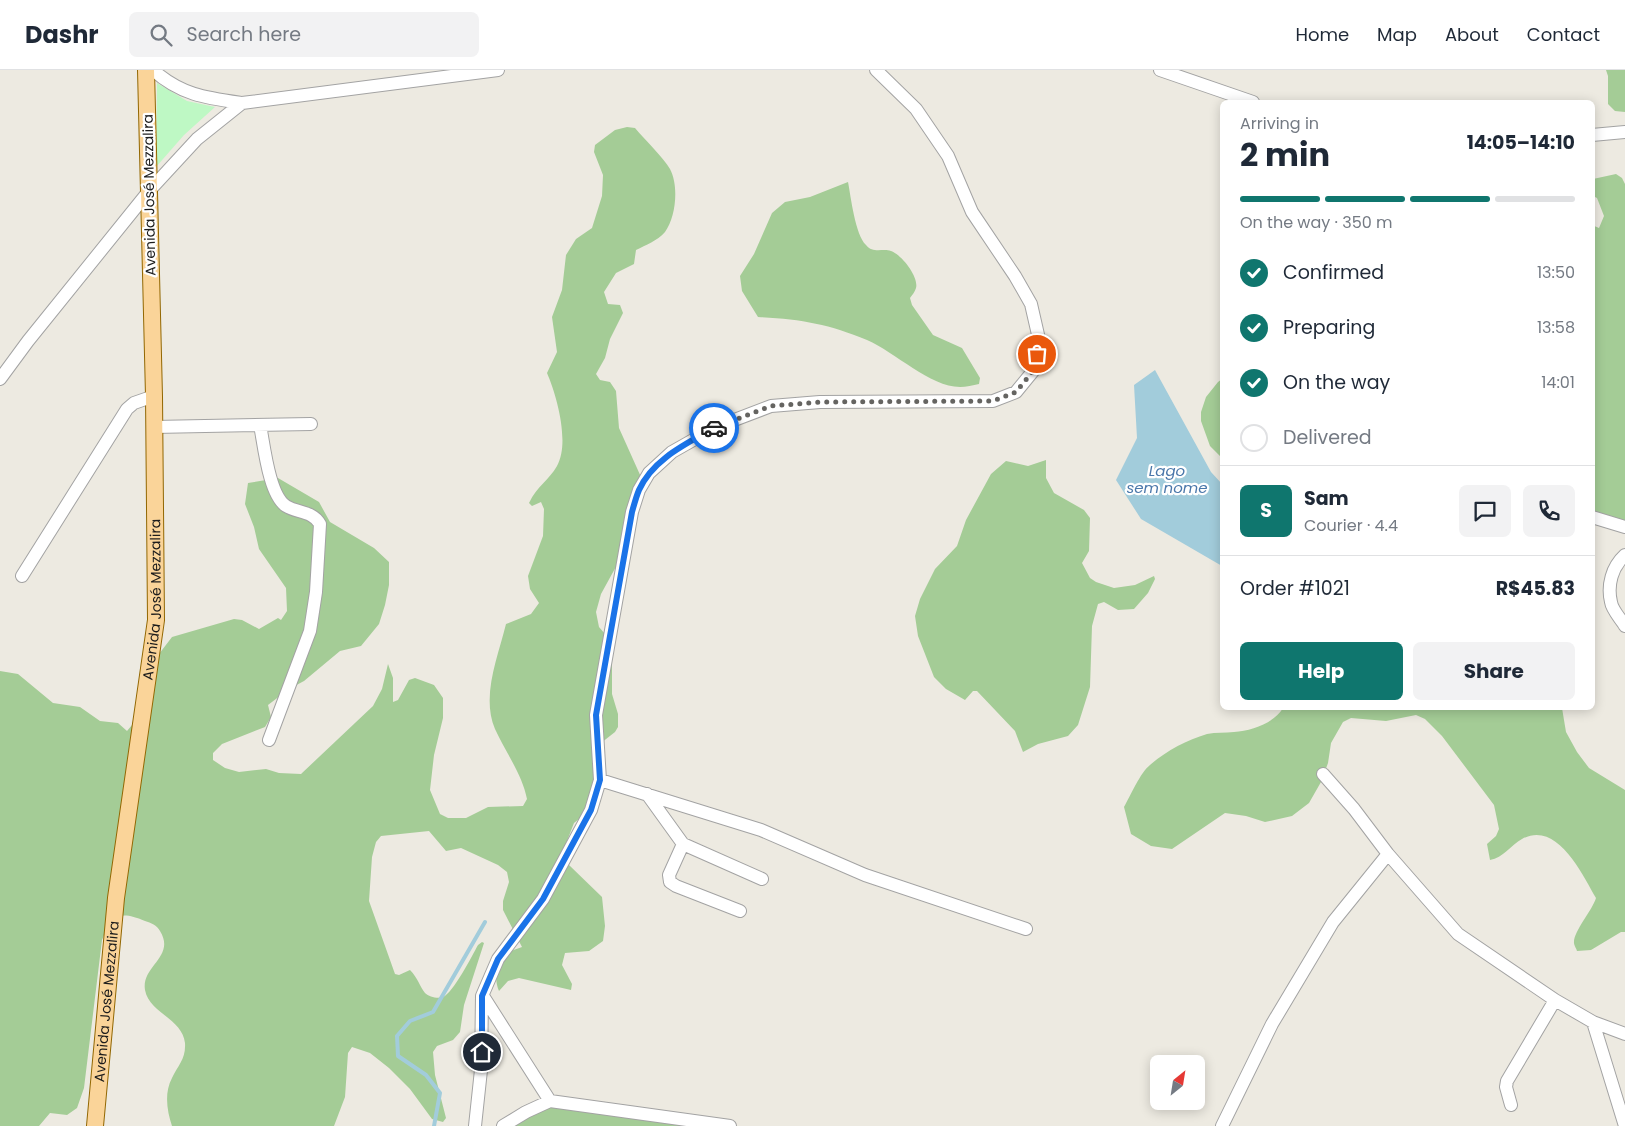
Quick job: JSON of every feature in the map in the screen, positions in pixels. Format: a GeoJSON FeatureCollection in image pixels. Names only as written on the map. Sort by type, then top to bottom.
{"type":"FeatureCollection","features":[{"type":"Feature","properties":{"kind":"main road","name":"Avenida José Mezzalira"},"geometry":{"type":"LineString","coordinates":[[95,1126],[116,898],[156,620],[154,396],[146,70]]}},
{"type":"Feature","properties":{"kind":"street"},"geometry":{"type":"LineString","coordinates":[[153,70],[186,92],[242,103],[498,70]]}},
{"type":"Feature","properties":{"kind":"street"},"geometry":{"type":"LineString","coordinates":[[475,1126],[481,1070],[482,996],[498,959],[543,899],[591,810],[600,780],[596,715],[632,512],[639,490],[649,473],[672,452],[716,426],[771,406],[820,402],[993,401],[1016,392],[1034,370],[1039,339],[1027,297],[972,212],[948,156],[916,109],[876,70]]}},
{"type":"Feature","properties":{"kind":"street"},"geometry":{"type":"LineString","coordinates":[[1160,70],[1247,100]]}},
{"type":"Feature","properties":{"kind":"street"},"geometry":{"type":"LineString","coordinates":[[0,379],[28,341],[149,191],[196,139],[242,103]]}},
{"type":"Feature","properties":{"kind":"street"},"geometry":{"type":"LineString","coordinates":[[1595,135],[1625,132]]}},
{"type":"Feature","properties":{"kind":"street"},"geometry":{"type":"LineString","coordinates":[[22,576],[127,409],[134,403],[154,396]]}},
{"type":"Feature","properties":{"kind":"street"},"geometry":{"type":"LineString","coordinates":[[154,427],[311,424]]}},
{"type":"Feature","properties":{"kind":"street"},"geometry":{"type":"LineString","coordinates":[[260,425],[277,497],[290,509],[311,515],[320,524],[316,592],[310,631],[269,740]]}},
{"type":"Feature","properties":{"kind":"street"},"geometry":{"type":"LineString","coordinates":[[1595,518],[1625,527]]}},
{"type":"Feature","properties":{"kind":"street"},"geometry":{"type":"LineString","coordinates":[[1625,555],[1613,571],[1610,586],[1611,604],[1625,626]]}},
{"type":"Feature","properties":{"kind":"street"},"geometry":{"type":"LineString","coordinates":[[1323,774],[1354,809],[1388,854],[1458,934],[1555,1000],[1593,1022],[1625,1034]]}},
{"type":"Feature","properties":{"kind":"street"},"geometry":{"type":"LineString","coordinates":[[600,780],[761,830],[866,875],[1026,928]]}},
{"type":"Feature","properties":{"kind":"street"},"geometry":{"type":"LineString","coordinates":[[647,794],[683,844],[762,879]]}},
{"type":"Feature","properties":{"kind":"street"},"geometry":{"type":"LineString","coordinates":[[683,844],[669,875],[670,882],[740,911]]}},
{"type":"Feature","properties":{"kind":"street"},"geometry":{"type":"LineString","coordinates":[[1222,1126],[1272,1024],[1328,931],[1388,854]]}},
{"type":"Feature","properties":{"kind":"street"},"geometry":{"type":"LineString","coordinates":[[482,996],[550,1101]]}},
{"type":"Feature","properties":{"kind":"street"},"geometry":{"type":"LineString","coordinates":[[1510,1105],[1506,1088],[1507,1081],[1555,1000]]}},
{"type":"Feature","properties":{"kind":"street"},"geometry":{"type":"LineString","coordinates":[[1593,1022],[1625,1126]]}},
{"type":"Feature","properties":{"kind":"street"},"geometry":{"type":"LineString","coordinates":[[503,1126],[526,1112],[550,1101],[730,1126]]}},
{"type":"Feature","properties":{"kind":"green space"},"geometry":{"type":"Polygon","coordinates":[[[1606,70],[1625,70],[1625,112],[1615,111],[1608,104],[1608,76],[1606,70]]]}},
{"type":"Feature","properties":{"kind":"green space"},"geometry":{"type":"Polygon","coordinates":[[[157,83],[187,101],[215,107],[184,135],[156,167],[157,83]]]}},
{"type":"Feature","properties":{"kind":"green space"},"geometry":{"type":"Polygon","coordinates":[[[627,127],[635,128],[667,164],[675,184],[675,201],[672,218],[665,232],[655,240],[636,250],[634,264],[616,273],[604,292],[608,304],[620,305],[623,313],[610,339],[605,358],[596,374],[600,380],[610,382],[616,391],[619,428],[641,477],[618,563],[601,594],[596,612],[599,627],[612,642],[612,694],[618,714],[618,727],[615,732],[601,743],[601,801],[574,823],[565,846],[569,865],[602,897],[605,926],[603,941],[589,951],[565,953],[562,965],[572,984],[571,990],[519,978],[508,981],[499,991],[496,977],[502,957],[522,947],[503,910],[503,901],[509,882],[507,872],[498,865],[461,848],[446,851],[429,831],[381,836],[376,842],[372,857],[369,901],[395,974],[399,975],[410,970],[425,993],[429,996],[443,997],[457,982],[478,945],[482,942],[484,943],[464,1005],[460,1032],[453,1040],[437,1046],[433,1052],[435,1075],[446,1118],[443,1122],[432,1119],[410,1089],[389,1068],[370,1053],[352,1047],[348,1053],[345,1097],[334,1126],[172,1126],[167,1096],[169,1084],[183,1058],[185,1043],[183,1034],[178,1027],[153,1004],[145,990],[148,974],[161,955],[164,948],[164,940],[159,929],[154,924],[123,916],[113,920],[102,940],[84,1088],[77,1108],[67,1115],[50,1113],[39,1126],[0,1126],[0,671],[18,674],[53,703],[80,707],[100,721],[118,723],[127,731],[132,725],[146,671],[172,637],[234,619],[242,620],[259,629],[278,618],[281,620],[287,611],[286,588],[259,549],[254,527],[245,504],[248,483],[278,478],[319,502],[330,522],[374,548],[389,562],[389,585],[379,624],[361,646],[340,651],[304,681],[289,689],[268,705],[271,717],[265,727],[222,744],[213,753],[213,760],[225,768],[239,772],[266,769],[279,773],[301,774],[373,706],[382,689],[388,664],[393,678],[393,702],[398,700],[409,680],[415,678],[434,685],[443,698],[443,718],[434,755],[430,790],[440,814],[448,818],[466,818],[488,807],[523,806],[527,799],[525,790],[518,772],[495,729],[491,716],[490,690],[492,676],[506,624],[531,614],[539,603],[530,589],[528,576],[543,536],[544,509],[541,502],[532,506],[529,503],[554,471],[561,456],[561,420],[555,394],[547,373],[557,352],[552,317],[562,290],[566,255],[576,239],[592,228],[602,196],[603,175],[594,152],[595,145],[615,130],[627,127]]]}},
{"type":"Feature","properties":{"kind":"green space"},"geometry":{"type":"Polygon","coordinates":[[[1616,174],[1622,178],[1625,184],[1625,529],[1595,521],[1595,226],[1599,228],[1604,216],[1595,197],[1595,179],[1616,174]]]}},
{"type":"Feature","properties":{"kind":"green space"},"geometry":{"type":"Polygon","coordinates":[[[848,182],[854,215],[862,240],[869,248],[891,251],[905,262],[916,283],[916,289],[910,298],[912,305],[933,335],[962,348],[980,378],[979,384],[960,387],[937,381],[878,345],[827,326],[787,319],[758,317],[742,291],[740,276],[754,254],[772,213],[785,202],[810,197],[848,182]]]}},
{"type":"Feature","properties":{"kind":"green space"},"geometry":{"type":"Polygon","coordinates":[[[1220,380],[1220,456],[1210,446],[1201,421],[1201,412],[1206,397],[1220,380]]]}},
{"type":"Feature","properties":{"kind":"green space"},"geometry":{"type":"Polygon","coordinates":[[[1046,460],[1046,478],[1054,493],[1084,510],[1090,518],[1089,551],[1082,563],[1090,578],[1114,588],[1135,585],[1154,576],[1155,579],[1148,593],[1134,609],[1118,610],[1104,602],[1098,604],[1092,626],[1090,687],[1078,725],[1068,736],[1038,744],[1023,752],[1015,731],[977,691],[973,691],[965,700],[946,689],[934,677],[918,636],[915,616],[920,599],[935,569],[957,546],[966,520],[991,474],[1006,461],[1028,466],[1046,460]]]}},
{"type":"Feature","properties":{"kind":"green space"},"geometry":{"type":"Polygon","coordinates":[[[1281,710],[1562,710],[1566,732],[1589,768],[1625,790],[1625,932],[1621,932],[1591,950],[1577,951],[1574,938],[1596,898],[1576,864],[1557,843],[1546,837],[1535,835],[1522,839],[1499,857],[1490,860],[1487,844],[1496,836],[1499,829],[1494,805],[1442,736],[1425,719],[1416,715],[1386,721],[1351,718],[1343,722],[1331,743],[1328,763],[1321,782],[1309,803],[1292,816],[1265,822],[1246,816],[1225,813],[1172,849],[1151,846],[1131,834],[1124,807],[1139,779],[1156,760],[1199,736],[1255,728],[1268,722],[1281,710]]]}},
{"type":"Feature","properties":{"kind":"green space"},"geometry":{"type":"Polygon","coordinates":[[[571,1103],[737,1126],[513,1126],[535,1111],[571,1103]]]}},
{"type":"Feature","properties":{"kind":"water","name":"Lago sem nome"},"geometry":{"type":"Polygon","coordinates":[[[1155,370],[1211,472],[1220,482],[1220,565],[1141,519],[1116,480],[1137,438],[1134,385],[1155,370]]]}},
{"type":"Feature","properties":{"kind":"waterway"},"geometry":{"type":"LineString","coordinates":[[434,1126],[440,1093],[426,1075],[398,1056],[397,1036],[410,1021],[433,1012],[485,922]]}},
{"type":"Feature","properties":{"kind":"way so far"},"geometry":{"type":"LineString","coordinates":[[714,428],[771,406],[820,402],[993,401],[1016,392],[1034,370],[1037,354]]}},
{"type":"Feature","properties":{"kind":"route"},"geometry":{"type":"LineString","coordinates":[[482,1052],[482,996],[498,959],[543,899],[591,810],[596,795],[600,780],[596,715],[632,512],[639,490],[649,473],[672,452],[714,428]]}}]}
